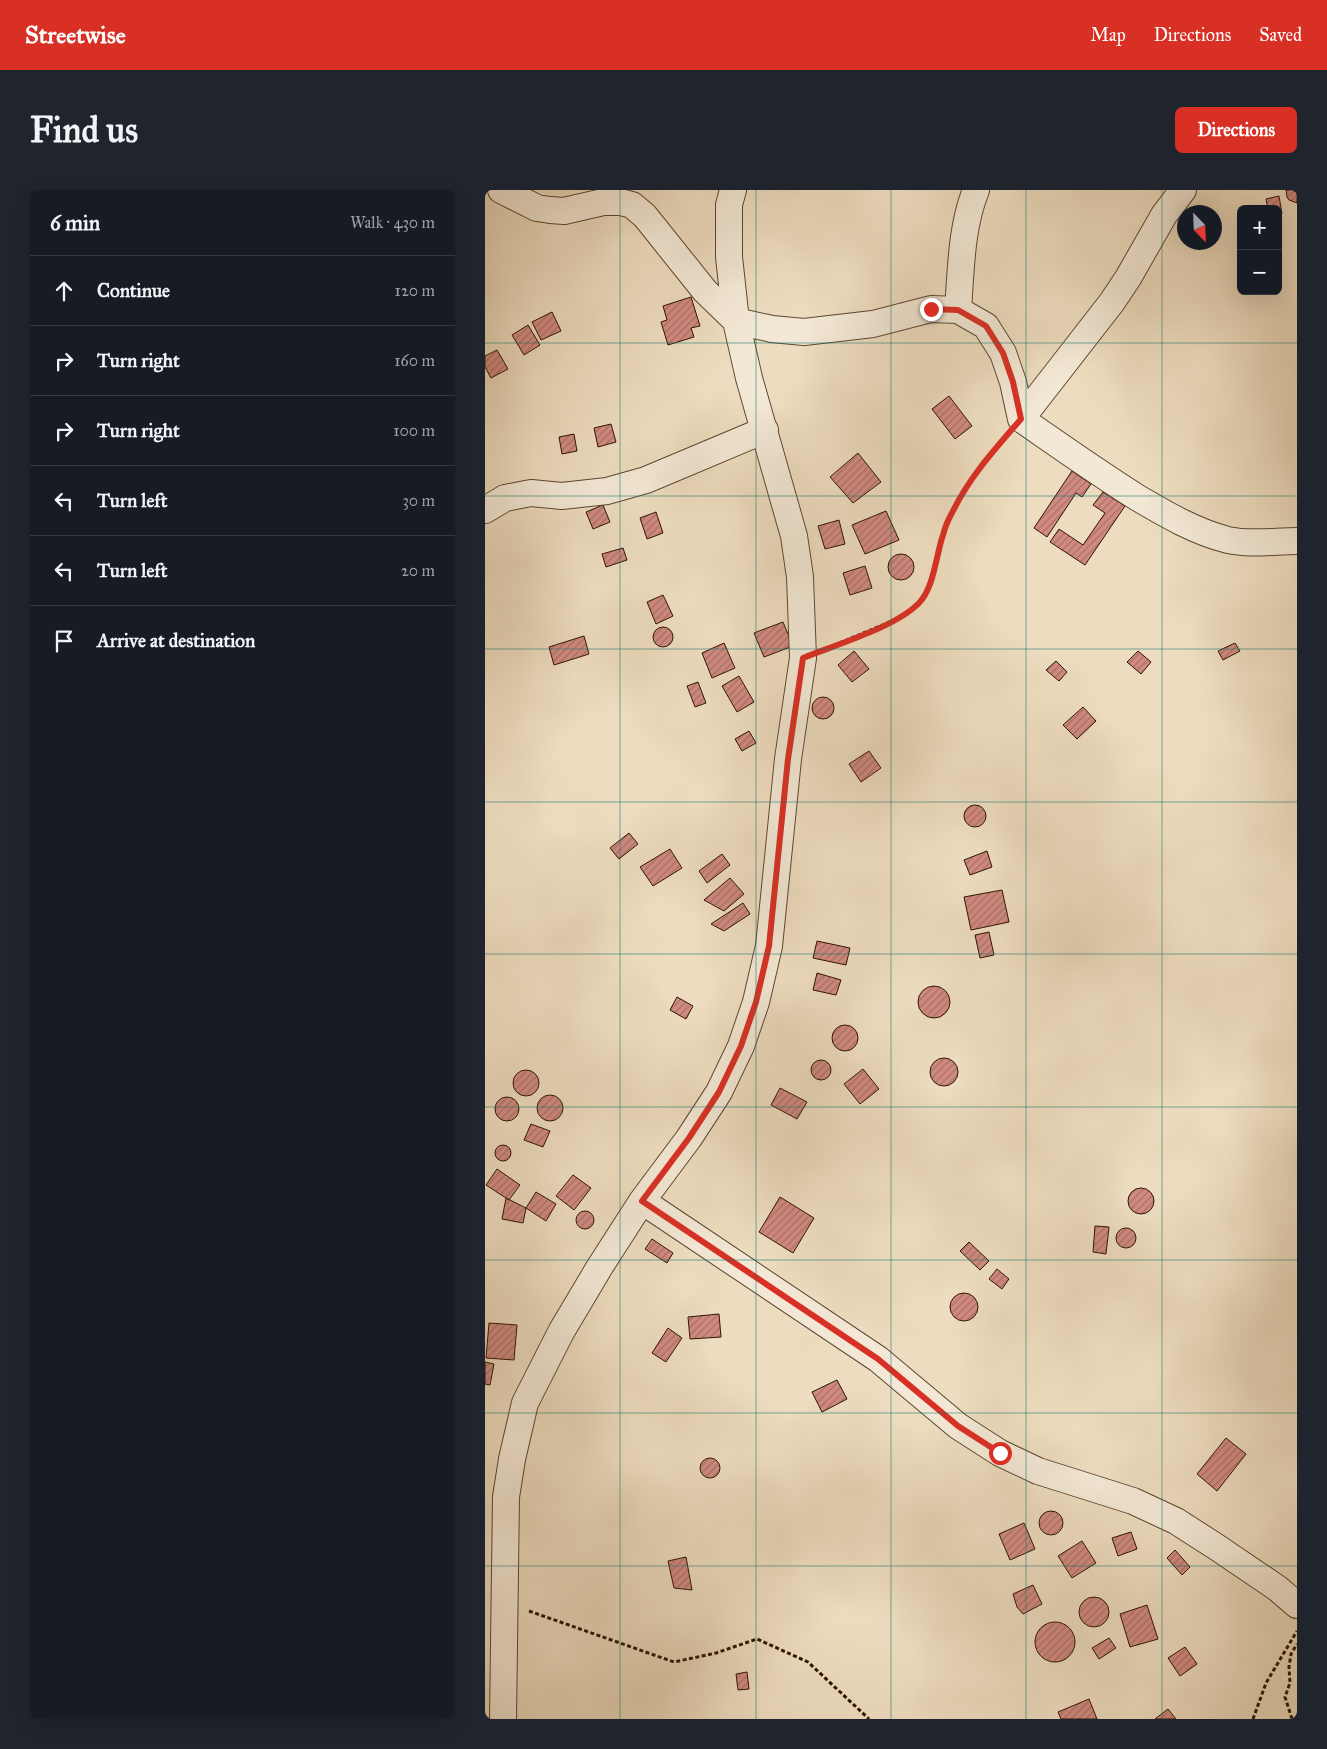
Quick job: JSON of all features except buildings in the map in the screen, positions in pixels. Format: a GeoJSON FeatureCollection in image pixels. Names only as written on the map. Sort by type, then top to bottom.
{"type":"FeatureCollection","features":[{"type":"Feature","properties":{"kind":"street"},"geometry":{"type":"LineString","coordinates":[[501,190],[523,202],[550,210],[564,211],[603,202],[620,202],[628,198],[645,216],[705,292],[736,321],[773,329],[804,332],[873,324],[931,309],[958,310],[986,326],[1003,353],[1013,382],[1021,419],[1122,488],[1178,521],[1207,534],[1229,540],[1252,543],[1297,541]]}},
{"type":"Feature","properties":{"kind":"street"},"geometry":{"type":"LineString","coordinates":[[503,1719],[506,1497],[512,1459],[525,1403],[561,1332],[599,1268],[642,1201],[689,1138],[719,1092],[741,1046],[756,1002],[769,946],[788,759],[803,658],[801,577],[794,536],[749,378],[736,321],[729,258],[729,205],[733,190]]}},
{"type":"Feature","properties":{"kind":"street"},"geometry":{"type":"LineString","coordinates":[[958,310],[964,240],[976,190]]}},
{"type":"Feature","properties":{"kind":"street"},"geometry":{"type":"LineString","coordinates":[[1021,419],[1112,302],[1164,215],[1183,190]]}},
{"type":"Feature","properties":{"kind":"street"},"geometry":{"type":"LineString","coordinates":[[485,510],[505,498],[531,493],[562,496],[607,491],[646,480],[765,430]]}},
{"type":"Feature","properties":{"kind":"street"},"geometry":{"type":"LineString","coordinates":[[642,1201],[878,1359],[958,1426],[1000,1453],[1038,1471],[1133,1501],[1176,1521],[1277,1588],[1297,1605]]}},
{"type":"Feature","properties":{"kind":"path"},"geometry":{"type":"LineString","coordinates":[[803,658],[902,617],[920,602],[929,588],[943,535],[959,499],[978,469],[1021,419]]}},
{"type":"Feature","properties":{"kind":"path"},"geometry":{"type":"LineString","coordinates":[[505,1603],[674,1662],[716,1653],[757,1639],[808,1662],[869,1719]]}},
{"type":"Feature","properties":{"kind":"path"},"geometry":{"type":"LineString","coordinates":[[1253,1719],[1266,1683],[1297,1631]]}},
{"type":"Feature","properties":{"kind":"path"},"geometry":{"type":"LineString","coordinates":[[1292,1719],[1285,1697],[1290,1683],[1289,1667],[1291,1654],[1297,1644]]}},
{"type":"Feature","properties":{"kind":"route"},"geometry":{"type":"LineString","coordinates":[[931,309],[958,310],[986,326],[1003,353],[1013,382],[1021,419],[978,469],[963,492],[952,512],[943,535],[929,588],[920,602],[902,617],[803,658],[788,759],[769,946],[756,1002],[741,1046],[719,1092],[689,1138],[642,1201],[878,1359],[958,1426],[1000,1453]]}}]}
